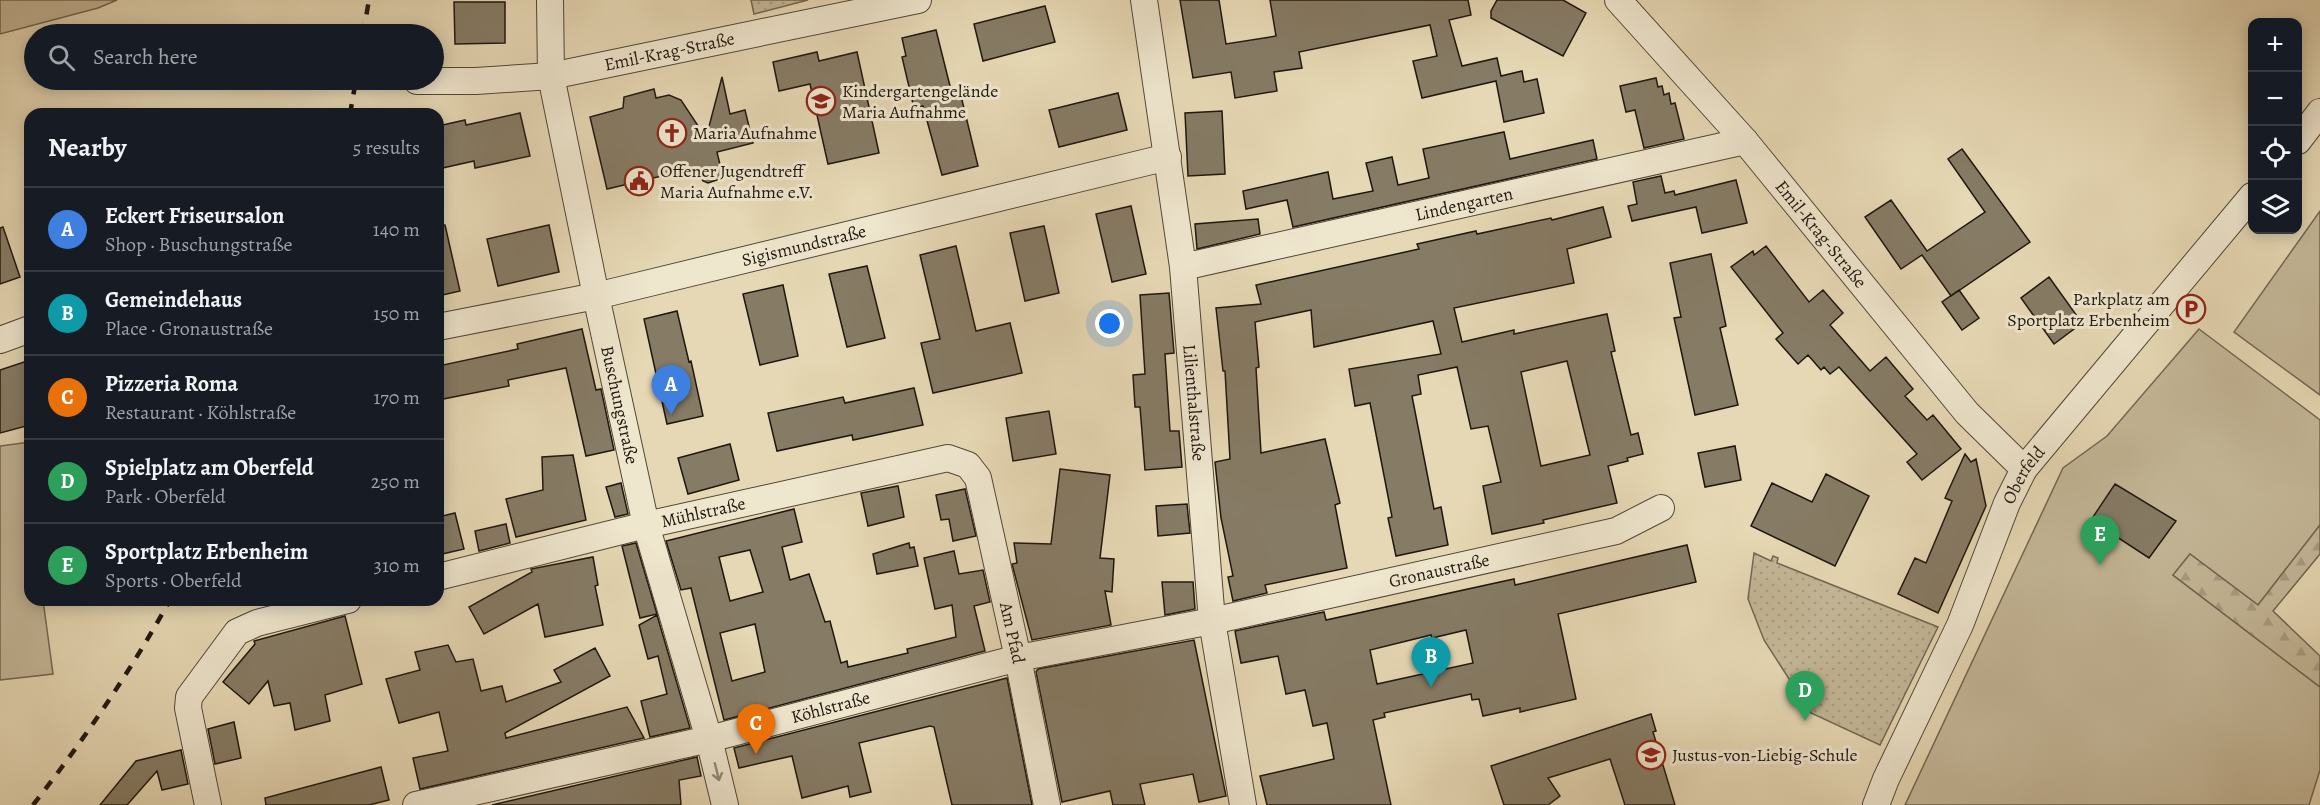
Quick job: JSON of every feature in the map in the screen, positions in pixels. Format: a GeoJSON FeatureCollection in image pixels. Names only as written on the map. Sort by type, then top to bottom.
{"type":"FeatureCollection","features":[{"type":"Feature","properties":{"kind":"street","name":"Buschungstraße"},"geometry":{"type":"LineString","coordinates":[[550,0],[551,76],[596,296],[646,525],[709,739],[725,805]]}},
{"type":"Feature","properties":{"kind":"street","name":"Emil-Krag-Straße"},"geometry":{"type":"LineString","coordinates":[[444,81],[551,76],[918,0]]}},
{"type":"Feature","properties":{"kind":"street","name":"Lilienthalstraße"},"geometry":{"type":"LineString","coordinates":[[1144,0],[1183,267],[1212,621],[1243,805]]}},
{"type":"Feature","properties":{"kind":"street","name":"Emil-Krag-Straße"},"geometry":{"type":"LineString","coordinates":[[1618,0],[1745,141],[1967,413],[2024,469]]}},
{"type":"Feature","properties":{"kind":"street"},"geometry":{"type":"LineString","coordinates":[[2302,136],[2320,112]]}},
{"type":"Feature","properties":{"kind":"street","name":"Lindengarten"},"geometry":{"type":"LineString","coordinates":[[1183,267],[1745,141]]}},
{"type":"Feature","properties":{"kind":"street","name":"Sigismundstraße"},"geometry":{"type":"LineString","coordinates":[[444,326],[596,296],[1168,157]]}},
{"type":"Feature","properties":{"kind":"street","name":"Oberfeld"},"geometry":{"type":"LineString","coordinates":[[1876,805],[1886,779],[1960,625],[2007,503],[2024,469],[2248,202]]}},
{"type":"Feature","properties":{"kind":"street"},"geometry":{"type":"LineString","coordinates":[[0,340],[24,331]]}},
{"type":"Feature","properties":{"kind":"street","name":"Mühlstraße"},"geometry":{"type":"LineString","coordinates":[[444,576],[646,525],[948,458],[968,465]]}},
{"type":"Feature","properties":{"kind":"street","name":"Am Pfad"},"geometry":{"type":"LineString","coordinates":[[968,465],[978,478],[1018,658],[1047,805]]}},
{"type":"Feature","properties":{"kind":"street","name":"Gronaustraße"},"geometry":{"type":"LineString","coordinates":[[1212,621],[1616,531],[1661,508]]}},
{"type":"Feature","properties":{"kind":"street"},"geometry":{"type":"LineString","coordinates":[[208,805],[188,708],[189,697],[237,632],[257,623],[324,606]]}},
{"type":"Feature","properties":{"kind":"street","name":"Köhlstraße"},"geometry":{"type":"LineString","coordinates":[[416,805],[709,739],[1018,658],[1212,621]]}},
{"type":"Feature","properties":{"kind":"green space"},"geometry":{"type":"Polygon","coordinates":[[[0,0],[117,0],[98,8],[38,24],[24,24],[24,28],[0,34],[0,0]]]}},
{"type":"Feature","properties":{"kind":"green space"},"geometry":{"type":"Polygon","coordinates":[[[751,0],[808,0],[754,14],[751,0]]]}},
{"type":"Feature","properties":{"kind":"green space"},"geometry":{"type":"Polygon","coordinates":[[[2320,211],[2320,395],[2234,332],[2320,211]]]}},
{"type":"Feature","properties":{"kind":"green space"},"geometry":{"type":"Polygon","coordinates":[[[2199,329],[2320,420],[2320,525],[2258,605],[2190,554],[2173,575],[2320,687],[2320,770],[2309,805],[1905,805],[2063,468],[2107,436],[2199,329]]]}},
{"type":"Feature","properties":{"kind":"green space"},"geometry":{"type":"Polygon","coordinates":[[[24,443],[24,606],[44,606],[53,674],[0,680],[0,446],[24,443]]]}},
{"type":"Feature","properties":{"kind":"green space"},"geometry":{"type":"Polygon","coordinates":[[[2320,525],[2320,554],[2273,611],[2320,656],[2320,687],[2173,575],[2190,554],[2258,605],[2320,525]]]}},
{"type":"Feature","properties":{"kind":"green space"},"geometry":{"type":"Polygon","coordinates":[[[1754,553],[1771,561],[1773,556],[1778,558],[1777,563],[1938,627],[1880,745],[1811,713],[1764,640],[1748,599],[1754,553]]]}},
{"type":"Feature","properties":{"kind":"building"},"geometry":{"type":"Polygon","coordinates":[[[1180,0],[1219,0],[1226,44],[1276,36],[1270,0],[1468,0],[1471,15],[1449,20],[1462,66],[1497,58],[1501,76],[1522,71],[1524,82],[1537,79],[1544,113],[1504,122],[1496,81],[1422,98],[1413,61],[1437,56],[1430,25],[1299,52],[1302,68],[1274,72],[1277,91],[1235,98],[1231,72],[1193,78],[1180,0]]]}},
{"type":"Feature","properties":{"kind":"building"},"geometry":{"type":"Polygon","coordinates":[[[1497,0],[1563,0],[1586,13],[1563,56],[1491,18],[1491,11],[1497,0]]]}},
{"type":"Feature","properties":{"kind":"building"},"geometry":{"type":"Polygon","coordinates":[[[454,2],[505,2],[505,43],[455,44],[454,2]]]}},
{"type":"Feature","properties":{"kind":"building"},"geometry":{"type":"Polygon","coordinates":[[[1045,6],[1055,42],[983,61],[974,24],[1045,6]]]}},
{"type":"Feature","properties":{"kind":"building"},"geometry":{"type":"Polygon","coordinates":[[[936,30],[953,98],[961,96],[978,166],[942,175],[923,106],[914,108],[902,57],[906,56],[902,38],[936,30]]]}},
{"type":"Feature","properties":{"kind":"building"},"geometry":{"type":"Polygon","coordinates":[[[817,52],[819,61],[857,52],[879,153],[828,164],[810,84],[779,91],[773,62],[817,52]]]}},
{"type":"Feature","properties":{"kind":"building","name":"Maria Aufnahme"},"geometry":{"type":"Polygon","coordinates":[[[722,77],[730,114],[745,110],[753,143],[717,152],[722,173],[720,179],[708,183],[703,181],[695,168],[607,189],[590,117],[623,108],[624,97],[654,89],[656,98],[669,95],[681,100],[706,138],[722,77]]]}},
{"type":"Feature","properties":{"kind":"building"},"geometry":{"type":"Polygon","coordinates":[[[1656,78],[1658,87],[1662,86],[1664,95],[1669,93],[1671,104],[1675,103],[1684,139],[1644,148],[1635,110],[1626,112],[1620,86],[1656,78]]]}},
{"type":"Feature","properties":{"kind":"building"},"geometry":{"type":"Polygon","coordinates":[[[1118,93],[1127,130],[1059,147],[1049,110],[1118,93]]]}},
{"type":"Feature","properties":{"kind":"building"},"geometry":{"type":"Polygon","coordinates":[[[1222,111],[1225,174],[1188,176],[1185,113],[1222,111]]]}},
{"type":"Feature","properties":{"kind":"building"},"geometry":{"type":"Polygon","coordinates":[[[520,113],[530,156],[475,168],[474,161],[444,168],[444,125],[465,120],[466,125],[520,113]]]}},
{"type":"Feature","properties":{"kind":"building"},"geometry":{"type":"Polygon","coordinates":[[[1504,132],[1510,159],[1593,140],[1597,159],[1293,227],[1287,200],[1246,209],[1243,191],[1328,172],[1333,199],[1373,191],[1366,163],[1392,157],[1398,185],[1429,178],[1423,149],[1504,132]]]}},
{"type":"Feature","properties":{"kind":"building"},"geometry":{"type":"Polygon","coordinates":[[[1962,149],[2030,242],[1951,296],[1922,255],[1901,269],[1865,217],[1891,200],[1927,251],[1985,212],[1948,159],[1962,149]]]}},
{"type":"Feature","properties":{"kind":"building"},"geometry":{"type":"Polygon","coordinates":[[[1661,176],[1665,193],[1674,191],[1675,195],[1736,180],[1747,223],[1702,233],[1696,207],[1632,221],[1628,206],[1637,204],[1633,182],[1661,176]]]}},
{"type":"Feature","properties":{"kind":"building"},"geometry":{"type":"Polygon","coordinates":[[[1131,206],[1146,274],[1112,282],[1096,214],[1131,206]]]}},
{"type":"Feature","properties":{"kind":"building"},"geometry":{"type":"Polygon","coordinates":[[[1603,207],[1611,237],[1567,249],[1574,283],[1454,308],[1462,342],[1514,330],[1514,334],[1607,314],[1615,351],[1611,352],[1631,435],[1638,433],[1643,454],[1608,466],[1617,503],[1543,520],[1544,523],[1492,534],[1483,486],[1501,482],[1488,426],[1471,429],[1457,367],[1418,375],[1421,394],[1412,396],[1434,509],[1441,507],[1448,545],[1396,556],[1388,518],[1392,517],[1370,403],[1355,406],[1349,369],[1441,354],[1433,321],[1314,347],[1311,310],[1255,322],[1259,367],[1256,368],[1261,453],[1325,439],[1340,503],[1335,505],[1347,568],[1265,585],[1267,593],[1233,601],[1228,577],[1233,576],[1221,518],[1215,462],[1230,459],[1225,371],[1223,371],[1216,308],[1261,304],[1256,285],[1419,249],[1417,244],[1476,231],[1477,234],[1551,218],[1552,220],[1603,207]],[[1567,361],[1521,372],[1541,466],[1590,455],[1567,361]]]}},
{"type":"Feature","properties":{"kind":"building"},"geometry":{"type":"Polygon","coordinates":[[[1258,219],[1260,234],[1197,249],[1195,224],[1258,219]]]}},
{"type":"Feature","properties":{"kind":"building"},"geometry":{"type":"Polygon","coordinates":[[[444,225],[460,291],[444,295],[444,225]]]}},
{"type":"Feature","properties":{"kind":"building"},"geometry":{"type":"Polygon","coordinates":[[[549,225],[559,272],[498,286],[487,239],[549,225]]]}},
{"type":"Feature","properties":{"kind":"building"},"geometry":{"type":"Polygon","coordinates":[[[1044,226],[1059,293],[1025,301],[1010,233],[1044,226]]]}},
{"type":"Feature","properties":{"kind":"building"},"geometry":{"type":"Polygon","coordinates":[[[3,227],[20,277],[0,284],[0,228],[3,227]]]}},
{"type":"Feature","properties":{"kind":"building"},"geometry":{"type":"Polygon","coordinates":[[[956,246],[976,331],[1010,323],[1022,373],[933,393],[921,343],[940,339],[920,255],[956,246]]]}},
{"type":"Feature","properties":{"kind":"building"},"geometry":{"type":"Polygon","coordinates":[[[1766,246],[1809,302],[1823,290],[1843,313],[1830,325],[1870,371],[1886,357],[1913,389],[1905,396],[1927,420],[1933,415],[1961,449],[1922,480],[1907,462],[1917,454],[1839,367],[1830,374],[1824,367],[1821,370],[1808,355],[1798,364],[1776,339],[1783,333],[1731,267],[1753,251],[1754,255],[1766,246]]]}},
{"type":"Feature","properties":{"kind":"building"},"geometry":{"type":"Polygon","coordinates":[[[1711,254],[1726,326],[1720,328],[1738,405],[1695,415],[1674,318],[1681,317],[1670,263],[1711,254]]]}},
{"type":"Feature","properties":{"kind":"building"},"geometry":{"type":"Polygon","coordinates":[[[867,266],[885,338],[847,347],[829,274],[867,266]]]}},
{"type":"Feature","properties":{"kind":"building"},"geometry":{"type":"Polygon","coordinates":[[[2049,277],[2082,323],[2054,344],[2021,298],[2049,277]]]}},
{"type":"Feature","properties":{"kind":"building"},"geometry":{"type":"Polygon","coordinates":[[[783,285],[798,356],[760,365],[743,294],[783,285]]]}},
{"type":"Feature","properties":{"kind":"building"},"geometry":{"type":"Polygon","coordinates":[[[1959,290],[1979,318],[1962,330],[1942,302],[1959,290]]]}},
{"type":"Feature","properties":{"kind":"building"},"geometry":{"type":"Polygon","coordinates":[[[1169,293],[1174,353],[1165,354],[1170,431],[1179,431],[1182,467],[1145,470],[1140,407],[1135,407],[1133,375],[1145,374],[1140,295],[1169,293]]]}},
{"type":"Feature","properties":{"kind":"building"},"geometry":{"type":"Polygon","coordinates":[[[677,311],[703,416],[667,424],[644,319],[677,311]]]}},
{"type":"Feature","properties":{"kind":"building"},"geometry":{"type":"Polygon","coordinates":[[[582,329],[596,390],[601,389],[614,450],[586,456],[566,368],[508,380],[509,386],[444,399],[444,365],[518,349],[517,344],[582,329]]]}},
{"type":"Feature","properties":{"kind":"building"},"geometry":{"type":"Polygon","coordinates":[[[24,362],[24,427],[0,433],[0,370],[24,362]]]}},
{"type":"Feature","properties":{"kind":"building"},"geometry":{"type":"Polygon","coordinates":[[[914,388],[923,425],[853,440],[852,435],[777,451],[768,413],[843,397],[845,403],[914,388]]]}},
{"type":"Feature","properties":{"kind":"building"},"geometry":{"type":"Polygon","coordinates":[[[1049,411],[1056,454],[1013,461],[1006,418],[1049,411]]]}},
{"type":"Feature","properties":{"kind":"building"},"geometry":{"type":"Polygon","coordinates":[[[730,444],[739,480],[688,494],[678,458],[730,444]]]}},
{"type":"Feature","properties":{"kind":"building"},"geometry":{"type":"Polygon","coordinates":[[[1735,446],[1741,480],[1705,487],[1698,453],[1735,446]]]}},
{"type":"Feature","properties":{"kind":"building"},"geometry":{"type":"Polygon","coordinates":[[[1965,454],[1971,462],[1976,459],[1986,506],[1938,613],[1898,594],[1915,558],[1926,563],[1952,501],[1945,498],[1965,454]]]}},
{"type":"Feature","properties":{"kind":"building"},"geometry":{"type":"Polygon","coordinates":[[[573,455],[586,520],[516,537],[506,499],[543,490],[542,457],[573,455]]]}},
{"type":"Feature","properties":{"kind":"building"},"geometry":{"type":"Polygon","coordinates":[[[1060,469],[1110,475],[1100,558],[1114,559],[1112,592],[1105,591],[1111,625],[1032,640],[1012,564],[1017,563],[1014,543],[1051,544],[1060,469]]]}},
{"type":"Feature","properties":{"kind":"building"},"geometry":{"type":"Polygon","coordinates":[[[1826,474],[1869,496],[1835,566],[1751,526],[1772,483],[1812,502],[1826,474]]]}},
{"type":"Feature","properties":{"kind":"building"},"geometry":{"type":"Polygon","coordinates":[[[621,483],[628,514],[615,517],[606,487],[621,483]]]}},
{"type":"Feature","properties":{"kind":"building"},"geometry":{"type":"Polygon","coordinates":[[[2115,484],[2176,521],[2149,558],[2091,520],[2115,484]]]}},
{"type":"Feature","properties":{"kind":"building"},"geometry":{"type":"Polygon","coordinates":[[[898,486],[904,517],[868,526],[861,493],[898,486]]]}},
{"type":"Feature","properties":{"kind":"building"},"geometry":{"type":"Polygon","coordinates":[[[965,489],[976,536],[953,541],[949,519],[941,520],[936,495],[965,489]]]}},
{"type":"Feature","properties":{"kind":"building"},"geometry":{"type":"Polygon","coordinates":[[[1187,504],[1190,533],[1158,536],[1156,506],[1187,504]]]}},
{"type":"Feature","properties":{"kind":"building"},"geometry":{"type":"Polygon","coordinates":[[[794,509],[802,542],[782,547],[790,580],[809,574],[825,622],[830,621],[841,663],[847,661],[848,667],[908,653],[907,649],[956,637],[952,605],[935,609],[924,558],[954,551],[959,574],[983,570],[990,602],[974,606],[985,651],[724,720],[691,588],[681,590],[666,541],[794,509]],[[750,550],[719,557],[730,601],[763,592],[750,550]],[[755,624],[720,633],[732,681],[765,672],[755,624]]]}},
{"type":"Feature","properties":{"kind":"building"},"geometry":{"type":"Polygon","coordinates":[[[455,513],[464,549],[444,554],[444,516],[455,513]]]}},
{"type":"Feature","properties":{"kind":"building"},"geometry":{"type":"Polygon","coordinates":[[[506,524],[510,543],[479,551],[475,531],[506,524]]]}},
{"type":"Feature","properties":{"kind":"building"},"geometry":{"type":"Polygon","coordinates":[[[636,543],[657,614],[640,618],[622,546],[636,543]]]}},
{"type":"Feature","properties":{"kind":"building"},"geometry":{"type":"Polygon","coordinates":[[[909,543],[910,548],[914,547],[918,566],[877,574],[873,554],[909,543]]]}},
{"type":"Feature","properties":{"kind":"building"},"geometry":{"type":"Polygon","coordinates":[[[1687,545],[1696,582],[1558,614],[1576,699],[1520,712],[1520,708],[1483,716],[1479,699],[1472,700],[1471,694],[1384,713],[1385,717],[1373,720],[1391,805],[1267,805],[1260,776],[1334,759],[1327,723],[1313,726],[1305,690],[1286,694],[1278,656],[1241,663],[1235,631],[1324,612],[1326,620],[1514,579],[1515,585],[1687,545]],[[1466,630],[1432,638],[1431,635],[1370,650],[1377,684],[1473,663],[1466,630]]]}},
{"type":"Feature","properties":{"kind":"building"},"geometry":{"type":"Polygon","coordinates":[[[593,557],[598,585],[595,586],[603,625],[545,637],[538,604],[484,634],[469,607],[532,572],[531,569],[593,557]]]}},
{"type":"Feature","properties":{"kind":"building"},"geometry":{"type":"Polygon","coordinates":[[[1162,582],[1193,582],[1195,609],[1165,615],[1162,582]]]}},
{"type":"Feature","properties":{"kind":"building"},"geometry":{"type":"Polygon","coordinates":[[[657,615],[690,728],[650,737],[641,701],[667,694],[658,656],[648,659],[639,625],[657,615]]]}},
{"type":"Feature","properties":{"kind":"building"},"geometry":{"type":"Polygon","coordinates":[[[345,616],[362,684],[325,695],[330,721],[295,730],[290,703],[274,706],[268,681],[249,704],[223,682],[255,644],[254,641],[345,616]]]}},
{"type":"Feature","properties":{"kind":"building"},"geometry":{"type":"Polygon","coordinates":[[[1194,640],[1226,796],[1199,802],[1193,774],[1140,784],[1145,805],[1113,805],[1110,791],[1062,802],[1036,672],[1038,669],[1194,640]]]}},
{"type":"Feature","properties":{"kind":"building"},"geometry":{"type":"Polygon","coordinates":[[[448,645],[456,662],[473,659],[481,691],[502,686],[506,702],[561,682],[554,670],[595,648],[610,676],[505,733],[506,738],[627,707],[644,738],[420,789],[413,758],[448,751],[439,712],[399,723],[386,679],[420,670],[415,652],[448,645]]]}},
{"type":"Feature","properties":{"kind":"building"},"geometry":{"type":"Polygon","coordinates":[[[1007,678],[1032,805],[952,805],[934,727],[930,726],[859,743],[871,792],[850,797],[848,786],[802,798],[792,756],[739,768],[734,748],[1007,678]]]}},
{"type":"Feature","properties":{"kind":"building"},"geometry":{"type":"Polygon","coordinates":[[[1651,714],[1656,731],[1653,732],[1675,805],[1625,805],[1610,759],[1548,778],[1560,796],[1548,805],[1504,805],[1491,766],[1651,714]]]}},
{"type":"Feature","properties":{"kind":"building"},"geometry":{"type":"Polygon","coordinates":[[[234,722],[241,758],[215,764],[208,729],[234,722]]]}},
{"type":"Feature","properties":{"kind":"building"},"geometry":{"type":"Polygon","coordinates":[[[181,750],[188,784],[162,790],[157,771],[127,805],[100,805],[136,761],[181,750]]]}},
{"type":"Feature","properties":{"kind":"building"},"geometry":{"type":"Polygon","coordinates":[[[697,757],[701,776],[679,780],[681,805],[492,805],[697,757]]]}},
{"type":"Feature","properties":{"kind":"building"},"geometry":{"type":"Polygon","coordinates":[[[381,767],[389,800],[369,805],[266,805],[265,798],[381,767]]]}},
{"type":"Feature","properties":{"kind":"railway"},"geometry":{"type":"LineString","coordinates":[[365,24],[369,0]]}},
{"type":"Feature","properties":{"kind":"railway"},"geometry":{"type":"LineString","coordinates":[[351,108],[354,90]]}},
{"type":"Feature","properties":{"kind":"railway"},"geometry":{"type":"LineString","coordinates":[[33,805],[106,705],[166,606]]}},
{"type":"Feature","properties":{"kind":"place","name":"Kindergartengelände Maria Aufnahme"},"geometry":{"type":"Point","coordinates":[821,101]}},
{"type":"Feature","properties":{"kind":"place","name":"Maria Aufnahme"},"geometry":{"type":"Point","coordinates":[672,133]}},
{"type":"Feature","properties":{"kind":"place","name":"Offener Jugendtreff Maria Aufnahme e.V."},"geometry":{"type":"Point","coordinates":[639,181]}},
{"type":"Feature","properties":{"kind":"place","name":"Parkplatz am Sportplatz Erbenheim"},"geometry":{"type":"Point","coordinates":[2191,309]}},
{"type":"Feature","properties":{"kind":"place","name":"Eckert Friseursalon"},"geometry":{"type":"Point","coordinates":[671,415]}},
{"type":"Feature","properties":{"kind":"place","name":"Sportplatz Erbenheim"},"geometry":{"type":"Point","coordinates":[2100,565]}},
{"type":"Feature","properties":{"kind":"place","name":"Gemeindehaus"},"geometry":{"type":"Point","coordinates":[1431,687]}},
{"type":"Feature","properties":{"kind":"place","name":"Spielplatz am Oberfeld"},"geometry":{"type":"Point","coordinates":[1805,721]}},
{"type":"Feature","properties":{"kind":"place","name":"Pizzeria Roma"},"geometry":{"type":"Point","coordinates":[756,754]}},
{"type":"Feature","properties":{"kind":"place","name":"Justus-von-Liebig-Schule"},"geometry":{"type":"Point","coordinates":[1651,755]}}]}
